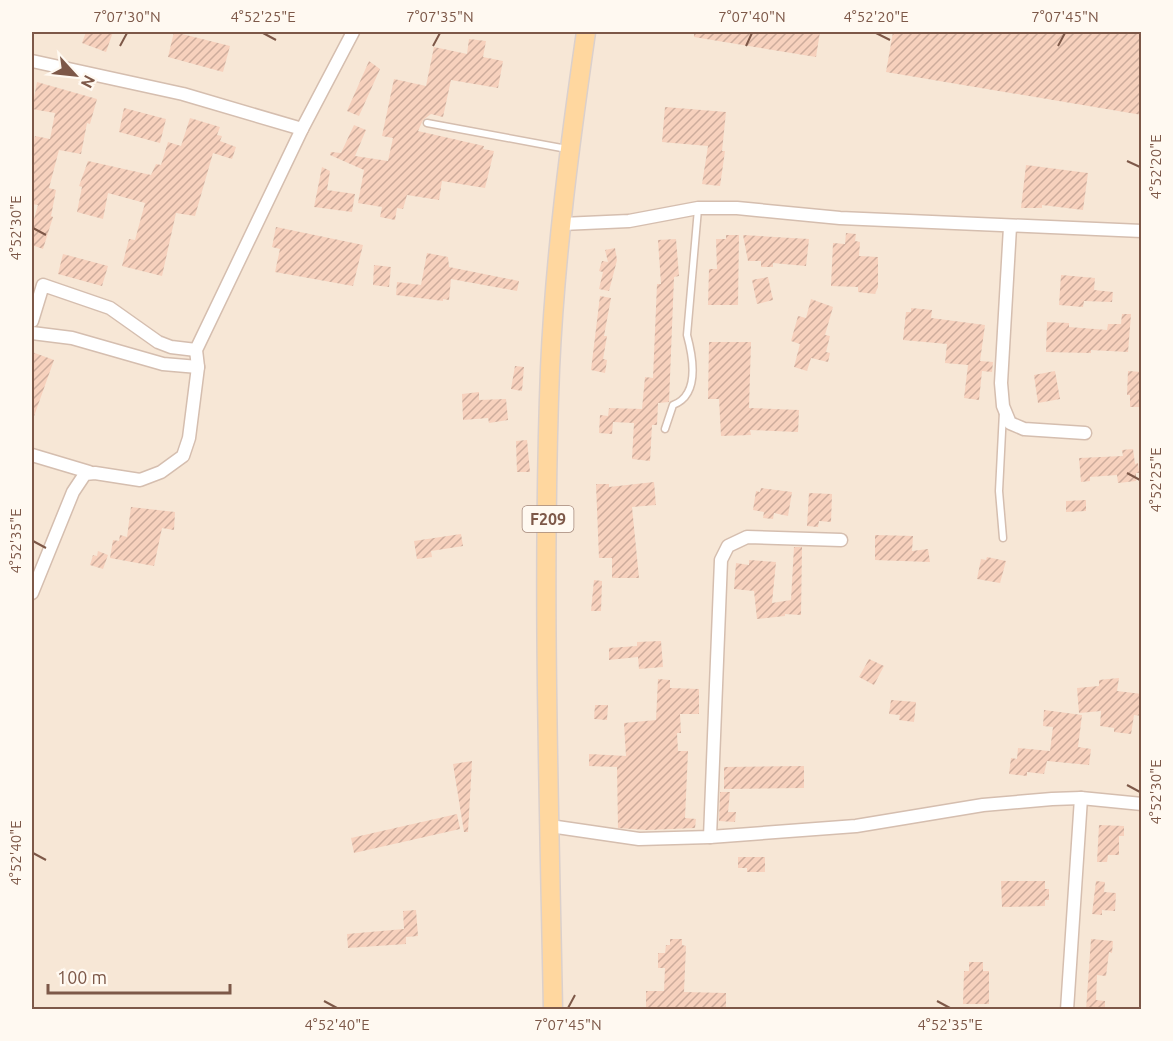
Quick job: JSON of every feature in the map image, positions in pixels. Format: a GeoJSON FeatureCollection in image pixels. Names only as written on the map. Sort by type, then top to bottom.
{"type":"FeatureCollection","features":[{"type":"Feature","properties":{"kind":"main road","name":"F209"},"geometry":{"type":"LineString","coordinates":[[553,1010],[547,674],[550,369],[562,225],[586,32]]}},
{"type":"Feature","properties":{"kind":"street"},"geometry":{"type":"LineString","coordinates":[[32,455],[89,472],[140,480],[176,462],[187,448],[198,368],[196,350],[302,129],[353,32]]}},
{"type":"Feature","properties":{"kind":"street"},"geometry":{"type":"LineString","coordinates":[[32,61],[183,94],[302,129]]}},
{"type":"Feature","properties":{"kind":"street"},"geometry":{"type":"LineString","coordinates":[[562,225],[629,221],[698,208],[737,208],[840,218],[1142,231]]}},
{"type":"Feature","properties":{"kind":"street"},"geometry":{"type":"LineString","coordinates":[[1010,227],[1001,383],[1003,406],[1010,423],[1024,429],[1085,433]]}},
{"type":"Feature","properties":{"kind":"street"},"geometry":{"type":"LineString","coordinates":[[32,321],[43,285],[110,308],[158,342],[171,347],[196,350]]}},
{"type":"Feature","properties":{"kind":"street"},"geometry":{"type":"LineString","coordinates":[[32,333],[72,338],[163,364],[198,368]]}},
{"type":"Feature","properties":{"kind":"street"},"geometry":{"type":"LineString","coordinates":[[32,593],[73,492],[81,478],[89,472]]}},
{"type":"Feature","properties":{"kind":"street"},"geometry":{"type":"LineString","coordinates":[[710,837],[721,560],[728,546],[747,537],[841,540]]}},
{"type":"Feature","properties":{"kind":"street"},"geometry":{"type":"LineString","coordinates":[[550,826],[639,839],[710,837],[856,826],[982,804],[1081,798],[1142,804]]}},
{"type":"Feature","properties":{"kind":"street"},"geometry":{"type":"LineString","coordinates":[[1067,1010],[1081,798]]}},
{"type":"Feature","properties":{"kind":"lane"},"geometry":{"type":"LineString","coordinates":[[427,123],[571,150]]}},
{"type":"Feature","properties":{"kind":"lane"},"geometry":{"type":"LineString","coordinates":[[665,429],[673,405],[681,402],[693,383],[692,351],[687,334],[698,208]]}},
{"type":"Feature","properties":{"kind":"lane"},"geometry":{"type":"LineString","coordinates":[[1003,406],[999,491],[1003,538]]}},
{"type":"Feature","properties":{"kind":"shaded area"},"geometry":{"type":"Polygon","coordinates":[[[32,32],[1141,32],[1141,1009],[32,1009],[32,32]]]}},
{"type":"Feature","properties":{"kind":"building"},"geometry":{"type":"Polygon","coordinates":[[[86,32],[113,32],[106,52],[82,43],[86,32]]]}},
{"type":"Feature","properties":{"kind":"building"},"geometry":{"type":"Polygon","coordinates":[[[174,32],[230,46],[223,72],[168,57],[174,32]]]}},
{"type":"Feature","properties":{"kind":"building"},"geometry":{"type":"Polygon","coordinates":[[[694,32],[820,32],[816,57],[694,37],[694,32]]]}},
{"type":"Feature","properties":{"kind":"building"},"geometry":{"type":"Polygon","coordinates":[[[893,32],[1142,32],[1142,115],[886,72],[893,32]]]}},
{"type":"Feature","properties":{"kind":"building"},"geometry":{"type":"Polygon","coordinates":[[[469,39],[486,41],[483,57],[503,61],[498,88],[451,80],[443,117],[431,114],[423,120],[418,131],[484,146],[483,149],[494,151],[485,188],[442,181],[439,200],[407,195],[403,209],[397,208],[395,220],[380,217],[382,207],[358,203],[364,170],[330,155],[331,152],[341,153],[354,125],[366,130],[355,156],[388,161],[393,138],[382,136],[394,79],[426,86],[434,47],[467,54],[469,39]]]}},
{"type":"Feature","properties":{"kind":"building"},"geometry":{"type":"Polygon","coordinates":[[[369,61],[380,69],[359,116],[347,111],[369,61]]]}},
{"type":"Feature","properties":{"kind":"building"},"geometry":{"type":"Polygon","coordinates":[[[37,82],[97,99],[90,124],[87,123],[81,154],[59,150],[49,188],[56,190],[51,216],[53,217],[43,249],[32,245],[32,226],[38,205],[32,204],[32,153],[35,136],[50,139],[55,113],[32,109],[37,82]]]}},
{"type":"Feature","properties":{"kind":"building"},"geometry":{"type":"Polygon","coordinates":[[[665,107],[726,112],[722,151],[725,151],[720,186],[702,184],[708,146],[662,142],[665,107]]]}},
{"type":"Feature","properties":{"kind":"building"},"geometry":{"type":"Polygon","coordinates":[[[124,108],[166,119],[160,143],[119,132],[124,108]]]}},
{"type":"Feature","properties":{"kind":"building"},"geometry":{"type":"Polygon","coordinates":[[[190,118],[220,127],[217,135],[222,136],[220,141],[236,147],[232,159],[213,153],[195,216],[176,213],[162,276],[122,266],[129,239],[135,240],[145,203],[108,193],[103,219],[77,212],[82,187],[79,186],[88,161],[151,175],[156,164],[161,165],[168,142],[181,146],[190,118]]]}},
{"type":"Feature","properties":{"kind":"building"},"geometry":{"type":"Polygon","coordinates":[[[1026,165],[1088,173],[1083,210],[1042,205],[1042,208],[1021,208],[1026,165]]]}},
{"type":"Feature","properties":{"kind":"building"},"geometry":{"type":"Polygon","coordinates":[[[322,167],[330,171],[327,190],[355,194],[352,212],[314,207],[322,167]]]}},
{"type":"Feature","properties":{"kind":"building"},"geometry":{"type":"Polygon","coordinates":[[[276,227],[363,245],[353,286],[275,272],[280,249],[272,247],[276,227]]]}},
{"type":"Feature","properties":{"kind":"building"},"geometry":{"type":"Polygon","coordinates":[[[846,233],[856,234],[855,241],[860,242],[859,256],[878,257],[878,287],[875,294],[858,292],[858,287],[831,286],[833,243],[845,244],[846,233]]]}},
{"type":"Feature","properties":{"kind":"building"},"geometry":{"type":"Polygon","coordinates":[[[726,235],[739,235],[738,305],[708,305],[709,269],[717,269],[716,239],[726,239],[726,235]]]}},
{"type":"Feature","properties":{"kind":"building"},"geometry":{"type":"Polygon","coordinates":[[[743,235],[809,239],[806,266],[773,263],[773,267],[761,267],[761,261],[748,261],[743,235]]]}},
{"type":"Feature","properties":{"kind":"building"},"geometry":{"type":"Polygon","coordinates":[[[676,239],[679,276],[674,277],[669,402],[658,403],[657,425],[652,425],[650,461],[632,459],[634,423],[613,422],[612,434],[599,433],[600,415],[608,416],[609,408],[642,409],[645,377],[653,378],[657,284],[661,284],[658,240],[676,239]]]}},
{"type":"Feature","properties":{"kind":"building"},"geometry":{"type":"Polygon","coordinates":[[[615,248],[617,260],[609,291],[599,289],[603,272],[599,271],[602,261],[608,262],[605,250],[615,248]]]}},
{"type":"Feature","properties":{"kind":"building"},"geometry":{"type":"Polygon","coordinates":[[[427,253],[448,257],[449,267],[519,281],[517,291],[451,279],[449,300],[396,295],[397,282],[421,285],[427,253]]]}},
{"type":"Feature","properties":{"kind":"building"},"geometry":{"type":"Polygon","coordinates":[[[63,254],[108,266],[102,286],[58,274],[63,254]]]}},
{"type":"Feature","properties":{"kind":"building"},"geometry":{"type":"Polygon","coordinates":[[[374,265],[391,267],[389,287],[373,285],[374,265]]]}},
{"type":"Feature","properties":{"kind":"building"},"geometry":{"type":"Polygon","coordinates":[[[1061,275],[1095,278],[1094,290],[1113,292],[1112,302],[1084,301],[1083,307],[1059,305],[1061,275]]]}},
{"type":"Feature","properties":{"kind":"building"},"geometry":{"type":"Polygon","coordinates":[[[768,277],[773,300],[757,304],[752,280],[768,277]]]}},
{"type":"Feature","properties":{"kind":"building"},"geometry":{"type":"Polygon","coordinates":[[[600,296],[611,298],[604,336],[607,336],[603,359],[607,360],[605,373],[591,370],[600,296]]]}},
{"type":"Feature","properties":{"kind":"building"},"geometry":{"type":"Polygon","coordinates":[[[811,299],[833,307],[825,335],[830,336],[826,352],[830,353],[828,362],[811,358],[807,371],[794,367],[800,344],[791,341],[798,316],[806,318],[811,299]]]}},
{"type":"Feature","properties":{"kind":"building"},"geometry":{"type":"Polygon","coordinates":[[[911,308],[932,310],[931,318],[985,325],[980,361],[993,362],[992,372],[982,371],[979,400],[964,398],[968,365],[945,363],[947,344],[903,340],[906,312],[911,312],[911,308]]]}},
{"type":"Feature","properties":{"kind":"building"},"geometry":{"type":"Polygon","coordinates":[[[1122,314],[1131,314],[1128,352],[1091,350],[1091,353],[1046,352],[1047,322],[1069,323],[1069,327],[1107,330],[1108,324],[1121,324],[1122,314]]]}},
{"type":"Feature","properties":{"kind":"building"},"geometry":{"type":"Polygon","coordinates":[[[709,342],[751,342],[749,408],[799,410],[798,432],[750,430],[751,435],[721,436],[719,399],[708,399],[709,342]]]}},
{"type":"Feature","properties":{"kind":"building"},"geometry":{"type":"Polygon","coordinates":[[[32,352],[54,360],[33,419],[32,419],[32,352]]]}},
{"type":"Feature","properties":{"kind":"building"},"geometry":{"type":"Polygon","coordinates":[[[515,366],[524,367],[522,391],[511,389],[515,366]]]}},
{"type":"Feature","properties":{"kind":"building"},"geometry":{"type":"Polygon","coordinates":[[[1055,371],[1060,399],[1038,403],[1034,375],[1055,371]]]}},
{"type":"Feature","properties":{"kind":"building"},"geometry":{"type":"Polygon","coordinates":[[[1128,371],[1142,372],[1142,407],[1130,407],[1130,395],[1127,395],[1128,371]]]}},
{"type":"Feature","properties":{"kind":"building"},"geometry":{"type":"Polygon","coordinates":[[[479,392],[479,400],[506,399],[508,420],[489,423],[488,418],[463,420],[462,394],[479,392]]]}},
{"type":"Feature","properties":{"kind":"building"},"geometry":{"type":"Polygon","coordinates":[[[527,440],[530,472],[517,472],[516,441],[527,440]]]}},
{"type":"Feature","properties":{"kind":"building"},"geometry":{"type":"Polygon","coordinates":[[[1133,449],[1139,473],[1136,473],[1136,481],[1118,483],[1117,475],[1090,477],[1090,481],[1081,482],[1079,458],[1123,456],[1122,450],[1133,449]]]}},
{"type":"Feature","properties":{"kind":"building"},"geometry":{"type":"Polygon","coordinates":[[[654,482],[656,505],[632,507],[639,578],[612,578],[612,558],[599,558],[596,484],[609,484],[609,487],[654,482]]]}},
{"type":"Feature","properties":{"kind":"building"},"geometry":{"type":"Polygon","coordinates":[[[761,488],[792,492],[788,516],[774,513],[773,519],[763,518],[764,512],[753,510],[756,491],[760,492],[761,488]]]}},
{"type":"Feature","properties":{"kind":"building"},"geometry":{"type":"Polygon","coordinates":[[[809,493],[832,494],[831,522],[819,521],[818,527],[807,526],[809,493]]]}},
{"type":"Feature","properties":{"kind":"building"},"geometry":{"type":"Polygon","coordinates":[[[1086,500],[1086,511],[1066,512],[1066,501],[1086,500]]]}},
{"type":"Feature","properties":{"kind":"building"},"geometry":{"type":"Polygon","coordinates":[[[131,507],[175,512],[174,530],[162,528],[154,566],[110,558],[113,540],[119,541],[120,535],[127,537],[131,507]]]}},
{"type":"Feature","properties":{"kind":"building"},"geometry":{"type":"Polygon","coordinates":[[[461,534],[463,546],[431,551],[432,557],[417,559],[414,541],[461,534]]]}},
{"type":"Feature","properties":{"kind":"building"},"geometry":{"type":"Polygon","coordinates":[[[875,535],[913,536],[912,551],[928,549],[930,562],[875,560],[875,535]]]}},
{"type":"Feature","properties":{"kind":"building"},"geometry":{"type":"Polygon","coordinates":[[[794,547],[802,547],[801,615],[785,614],[785,616],[757,619],[754,591],[734,589],[736,563],[749,565],[749,560],[776,562],[772,603],[791,600],[794,547]]]}},
{"type":"Feature","properties":{"kind":"building"},"geometry":{"type":"Polygon","coordinates":[[[98,551],[108,555],[103,569],[90,565],[93,555],[97,556],[98,551]]]}},
{"type":"Feature","properties":{"kind":"building"},"geometry":{"type":"Polygon","coordinates":[[[987,557],[1006,561],[1000,583],[977,579],[981,559],[986,560],[987,557]]]}},
{"type":"Feature","properties":{"kind":"building"},"geometry":{"type":"Polygon","coordinates":[[[594,580],[602,581],[601,611],[591,611],[594,580]]]}},
{"type":"Feature","properties":{"kind":"building"},"geometry":{"type":"Polygon","coordinates":[[[661,641],[663,667],[639,669],[638,657],[609,660],[609,648],[637,646],[637,642],[661,641]]]}},
{"type":"Feature","properties":{"kind":"building"},"geometry":{"type":"Polygon","coordinates":[[[869,659],[884,666],[874,685],[859,677],[869,659]]]}},
{"type":"Feature","properties":{"kind":"building"},"geometry":{"type":"Polygon","coordinates":[[[1119,678],[1117,691],[1142,694],[1142,716],[1134,715],[1131,734],[1114,732],[1114,728],[1100,726],[1101,711],[1079,713],[1077,688],[1099,686],[1099,680],[1119,678]]]}},
{"type":"Feature","properties":{"kind":"building"},"geometry":{"type":"Polygon","coordinates":[[[658,679],[670,680],[670,688],[699,689],[699,714],[680,714],[681,733],[677,733],[678,751],[688,751],[685,818],[696,819],[695,828],[647,830],[618,828],[617,767],[589,766],[589,754],[626,756],[624,723],[656,720],[658,679]]]}},
{"type":"Feature","properties":{"kind":"building"},"geometry":{"type":"Polygon","coordinates":[[[891,700],[916,702],[914,722],[899,720],[900,715],[889,714],[891,700]]]}},
{"type":"Feature","properties":{"kind":"building"},"geometry":{"type":"Polygon","coordinates":[[[595,705],[608,705],[607,720],[594,719],[595,705]]]}},
{"type":"Feature","properties":{"kind":"building"},"geometry":{"type":"Polygon","coordinates":[[[1044,710],[1082,715],[1078,747],[1091,749],[1089,765],[1047,761],[1044,774],[1027,772],[1027,776],[1009,774],[1011,758],[1017,759],[1018,748],[1050,751],[1053,727],[1043,726],[1044,710]]]}},
{"type":"Feature","properties":{"kind":"building"},"geometry":{"type":"Polygon","coordinates":[[[472,761],[468,832],[464,832],[453,764],[472,761]]]}},
{"type":"Feature","properties":{"kind":"building"},"geometry":{"type":"Polygon","coordinates":[[[804,766],[804,788],[724,789],[724,767],[804,766]]]}},
{"type":"Feature","properties":{"kind":"building"},"geometry":{"type":"Polygon","coordinates":[[[720,792],[730,792],[728,812],[736,812],[735,822],[719,821],[720,792]]]}},
{"type":"Feature","properties":{"kind":"building"},"geometry":{"type":"Polygon","coordinates":[[[457,814],[460,829],[354,853],[351,838],[457,814]]]}},
{"type":"Feature","properties":{"kind":"building"},"geometry":{"type":"Polygon","coordinates":[[[1099,825],[1124,826],[1124,836],[1119,836],[1119,855],[1108,855],[1107,862],[1097,862],[1099,825]]]}},
{"type":"Feature","properties":{"kind":"building"},"geometry":{"type":"Polygon","coordinates":[[[738,857],[765,857],[765,872],[747,872],[747,868],[738,868],[738,857]]]}},
{"type":"Feature","properties":{"kind":"building"},"geometry":{"type":"Polygon","coordinates":[[[1001,881],[1045,881],[1045,889],[1049,889],[1049,900],[1045,900],[1045,906],[1002,907],[1001,881]]]}},
{"type":"Feature","properties":{"kind":"building"},"geometry":{"type":"Polygon","coordinates":[[[1096,881],[1105,882],[1104,892],[1116,893],[1115,911],[1102,910],[1102,915],[1092,914],[1096,881]]]}},
{"type":"Feature","properties":{"kind":"building"},"geometry":{"type":"Polygon","coordinates":[[[416,910],[418,936],[406,937],[406,944],[348,948],[347,934],[404,929],[403,911],[416,910]]]}},
{"type":"Feature","properties":{"kind":"building"},"geometry":{"type":"Polygon","coordinates":[[[670,939],[682,939],[682,945],[686,946],[684,992],[726,993],[726,1010],[646,1010],[646,991],[664,991],[665,968],[658,968],[658,953],[665,953],[666,945],[670,945],[670,939]]]}},
{"type":"Feature","properties":{"kind":"building"},"geometry":{"type":"Polygon","coordinates":[[[1091,939],[1113,941],[1106,976],[1097,975],[1096,1000],[1105,1001],[1105,1010],[1086,1010],[1091,939]]]}},
{"type":"Feature","properties":{"kind":"building"},"geometry":{"type":"Polygon","coordinates":[[[969,962],[983,962],[983,971],[989,971],[989,1004],[963,1004],[964,971],[969,971],[969,962]]]}}]}
